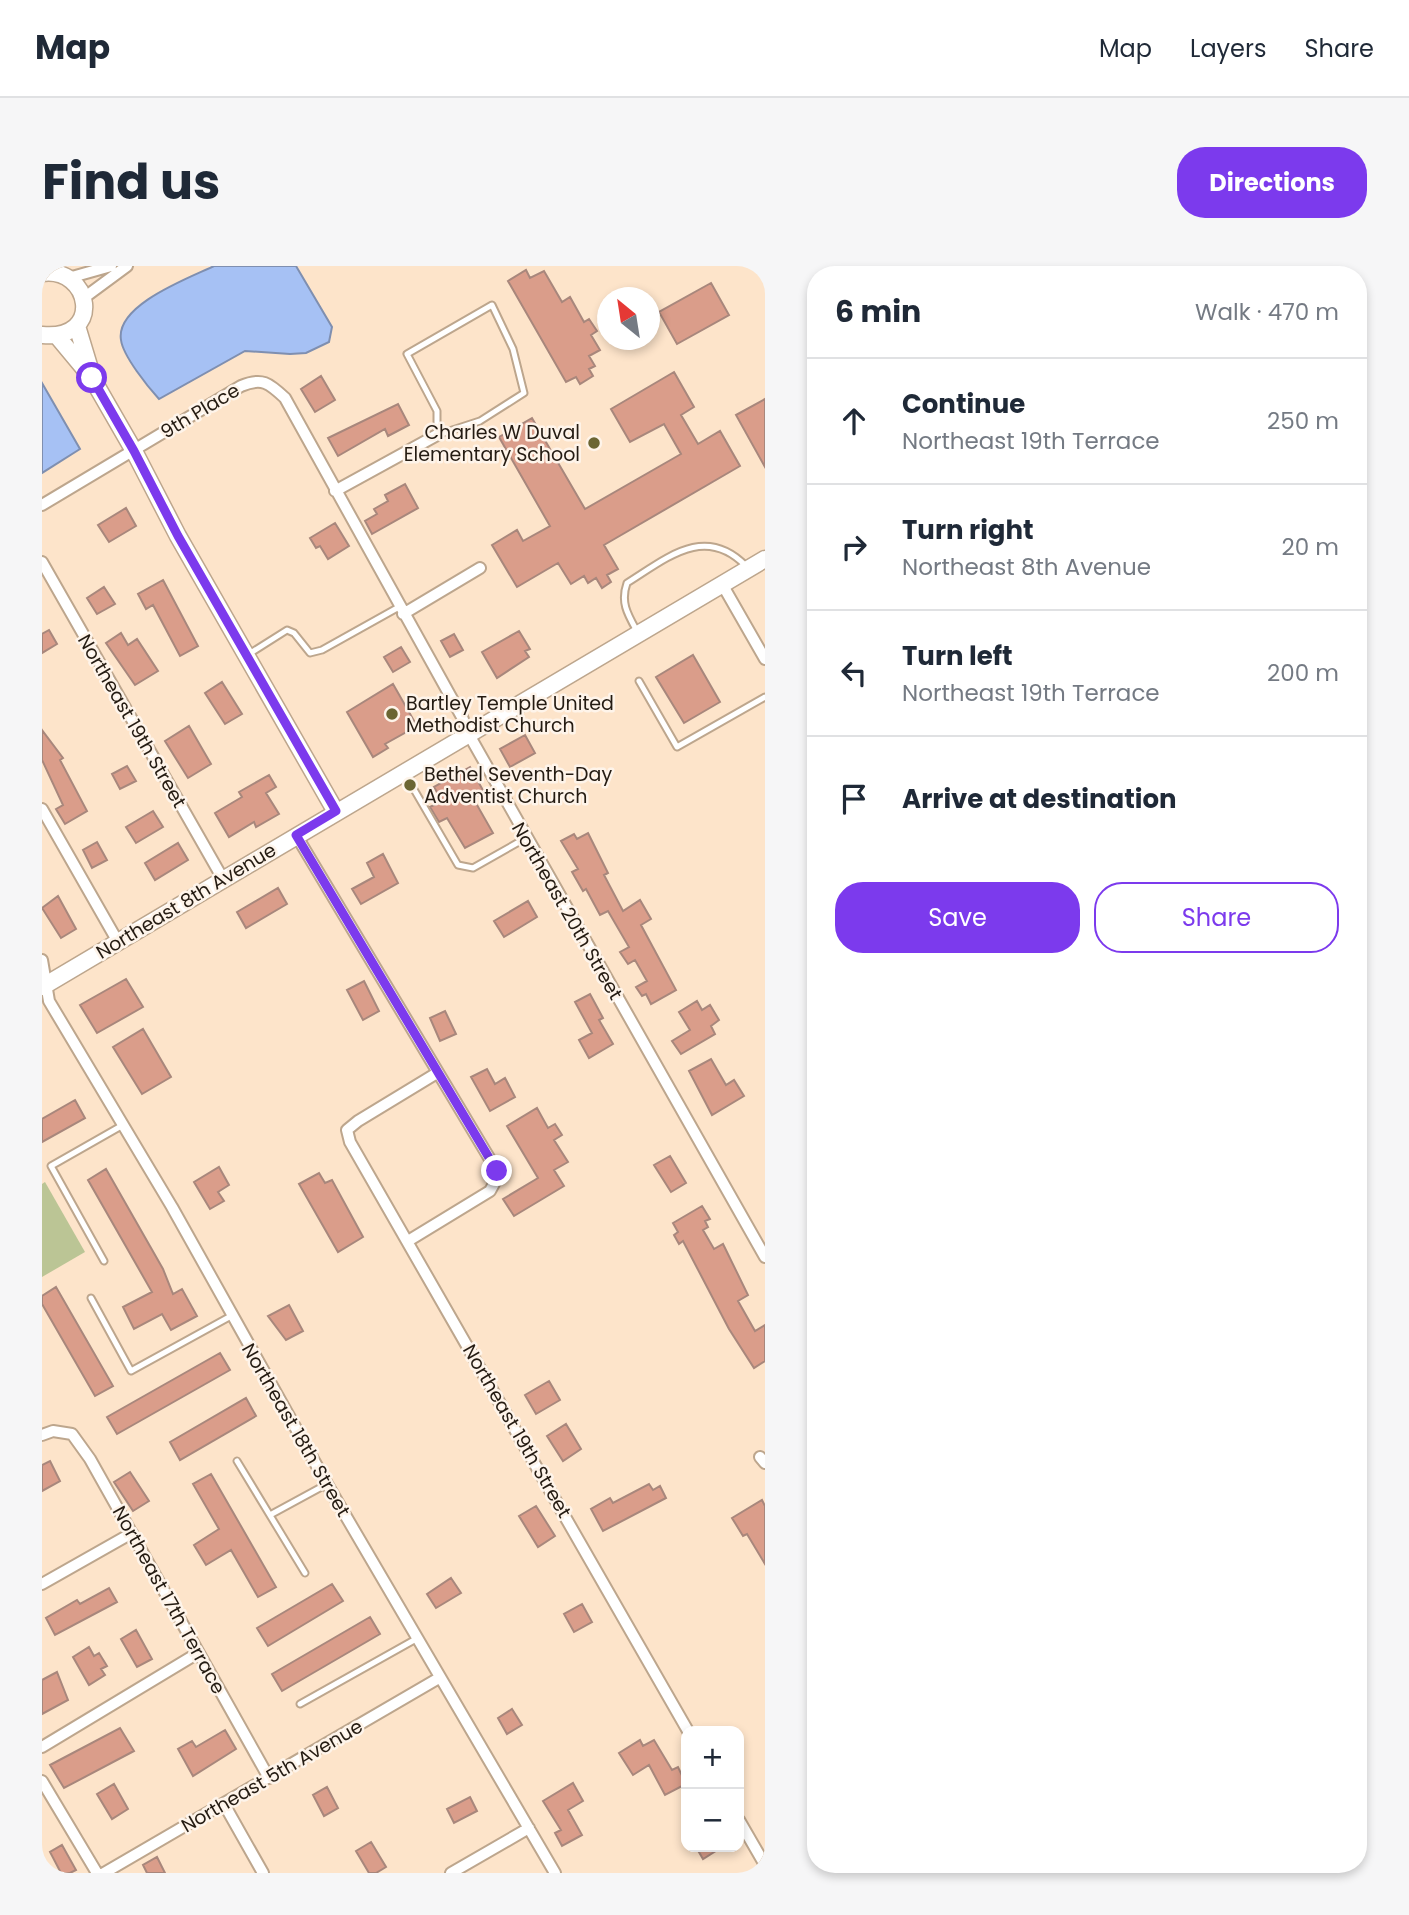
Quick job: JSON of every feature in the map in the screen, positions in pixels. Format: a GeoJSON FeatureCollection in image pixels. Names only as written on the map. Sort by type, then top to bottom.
{"type":"FeatureCollection","features":[{"type":"Feature","properties":{"kind":"street"},"geometry":{"type":"LineString","coordinates":[[47,270],[72,277],[111,266]]}},
{"type":"Feature","properties":{"kind":"street"},"geometry":{"type":"LineString","coordinates":[[85,297],[127,266]]}},
{"type":"Feature","properties":{"kind":"street"},"geometry":{"type":"LineString","coordinates":[[72,277],[85,297],[85,310],[77,326],[92,378],[178,536],[336,811]]}},
{"type":"Feature","properties":{"kind":"street"},"geometry":{"type":"LineString","coordinates":[[77,326],[50,335],[92,378]]}},
{"type":"Feature","properties":{"kind":"street","name":"9th Place"},"geometry":{"type":"LineString","coordinates":[[42,505],[241,386],[256,380],[268,382]]}},
{"type":"Feature","properties":{"kind":"street","name":"Northeast 20th Street"},"geometry":{"type":"LineString","coordinates":[[268,382],[285,398],[463,717],[468,733],[526,838],[765,1257]]}},
{"type":"Feature","properties":{"kind":"street"},"geometry":{"type":"LineString","coordinates":[[335,491],[437,435]]}},
{"type":"Feature","properties":{"kind":"street","name":"Northeast 8th Avenue"},"geometry":{"type":"LineString","coordinates":[[45,986],[765,559]]}},
{"type":"Feature","properties":{"kind":"street","name":"Northeast 19th Street"},"geometry":{"type":"LineString","coordinates":[[42,562],[223,879]]}},
{"type":"Feature","properties":{"kind":"street"},"geometry":{"type":"LineString","coordinates":[[401,610],[480,568]]}},
{"type":"Feature","properties":{"kind":"street"},"geometry":{"type":"LineString","coordinates":[[722,584],[765,659]]}},
{"type":"Feature","properties":{"kind":"street"},"geometry":{"type":"LineString","coordinates":[[42,809],[118,942]]}},
{"type":"Feature","properties":{"kind":"street"},"geometry":{"type":"LineString","coordinates":[[296,835],[497,1171],[490,1191],[408,1241]]}},
{"type":"Feature","properties":{"kind":"street","name":"Northeast 18th Street"},"geometry":{"type":"LineString","coordinates":[[42,960],[49,1002],[123,1125],[416,1639],[555,1873]]}},
{"type":"Feature","properties":{"kind":"street","name":"Northeast 19th Street"},"geometry":{"type":"LineString","coordinates":[[437,1073],[347,1130],[349,1142],[685,1726]]}},
{"type":"Feature","properties":{"kind":"street","name":"Northeast 17th Terrace"},"geometry":{"type":"LineString","coordinates":[[42,1435],[53,1431],[72,1434],[84,1451],[269,1778]]}},
{"type":"Feature","properties":{"kind":"street"},"geometry":{"type":"LineString","coordinates":[[42,1584],[132,1533]]}},
{"type":"Feature","properties":{"kind":"street"},"geometry":{"type":"LineString","coordinates":[[42,1747],[198,1653]]}},
{"type":"Feature","properties":{"kind":"street","name":"Northeast 5th Avenue"},"geometry":{"type":"LineString","coordinates":[[104,1873],[439,1678]]}},
{"type":"Feature","properties":{"kind":"street"},"geometry":{"type":"LineString","coordinates":[[42,1781],[97,1873]]}},
{"type":"Feature","properties":{"kind":"street"},"geometry":{"type":"LineString","coordinates":[[224,1804],[263,1873]]}},
{"type":"Feature","properties":{"kind":"street"},"geometry":{"type":"LineString","coordinates":[[451,1873],[529,1828]]}},
{"type":"Feature","properties":{"kind":"street"},"geometry":{"type":"LineString","coordinates":[[744,1828],[765,1866]]}},
{"type":"Feature","properties":{"kind":"lane"},"geometry":{"type":"LineString","coordinates":[[492,306],[513,349],[524,393],[480,421],[437,435],[433,400],[407,354],[492,306]]}},
{"type":"Feature","properties":{"kind":"lane"},"geometry":{"type":"LineString","coordinates":[[638,633],[625,608],[623,594],[627,583],[676,553],[692,545],[719,548],[735,555],[748,569]]}},
{"type":"Feature","properties":{"kind":"lane"},"geometry":{"type":"LineString","coordinates":[[246,655],[288,630],[294,633],[310,653],[321,650],[401,610]]}},
{"type":"Feature","properties":{"kind":"lane"},"geometry":{"type":"LineString","coordinates":[[639,681],[677,747],[765,697]]}},
{"type":"Feature","properties":{"kind":"lane"},"geometry":{"type":"LineString","coordinates":[[404,772],[458,865],[473,868],[526,838]]}},
{"type":"Feature","properties":{"kind":"lane"},"geometry":{"type":"LineString","coordinates":[[42,1171],[123,1125]]}},
{"type":"Feature","properties":{"kind":"lane"},"geometry":{"type":"LineString","coordinates":[[51,1166],[104,1261]]}},
{"type":"Feature","properties":{"kind":"lane"},"geometry":{"type":"LineString","coordinates":[[91,1298],[131,1371],[231,1316]]}},
{"type":"Feature","properties":{"kind":"lane"},"geometry":{"type":"LineString","coordinates":[[237,1461],[304,1573]]}},
{"type":"Feature","properties":{"kind":"lane"},"geometry":{"type":"LineString","coordinates":[[270,1515],[327,1484]]}},
{"type":"Feature","properties":{"kind":"lane"},"geometry":{"type":"LineString","coordinates":[[300,1704],[416,1639]]}},
{"type":"Feature","properties":{"kind":"green space"},"geometry":{"type":"Polygon","coordinates":[[[45,1182],[85,1252],[42,1277],[42,1184],[45,1182]]]}},
{"type":"Feature","properties":{"kind":"water"},"geometry":{"type":"Polygon","coordinates":[[[214,266],[296,266],[332,327],[329,342],[306,353],[245,351],[159,399],[126,354],[121,340],[122,327],[129,315],[156,294],[214,266]]]}},
{"type":"Feature","properties":{"kind":"water"},"geometry":{"type":"Polygon","coordinates":[[[42,383],[80,449],[42,473],[42,383]]]}},
{"type":"Feature","properties":{"kind":"building"},"geometry":{"type":"Polygon","coordinates":[[[526,270],[530,278],[544,271],[562,302],[570,297],[584,322],[589,319],[597,331],[591,335],[597,350],[600,350],[589,356],[595,366],[589,369],[593,376],[580,384],[576,377],[566,382],[508,281],[526,270]]]}},
{"type":"Feature","properties":{"kind":"building"},"geometry":{"type":"Polygon","coordinates":[[[711,283],[729,315],[677,344],[660,311],[711,283]]]}},
{"type":"Feature","properties":{"kind":"building"},"geometry":{"type":"Polygon","coordinates":[[[674,372],[694,407],[681,415],[698,444],[720,431],[740,466],[604,545],[618,569],[607,575],[611,582],[602,588],[596,578],[588,583],[584,576],[571,584],[558,563],[517,587],[492,545],[517,530],[523,541],[550,526],[499,437],[532,418],[585,509],[681,454],[664,424],[630,442],[611,409],[674,372]]]}},
{"type":"Feature","properties":{"kind":"building"},"geometry":{"type":"Polygon","coordinates":[[[321,376],[335,400],[315,412],[301,389],[321,376]]]}},
{"type":"Feature","properties":{"kind":"building"},"geometry":{"type":"Polygon","coordinates":[[[765,399],[765,467],[736,415],[765,399]]]}},
{"type":"Feature","properties":{"kind":"building"},"geometry":{"type":"Polygon","coordinates":[[[398,404],[409,425],[388,436],[385,429],[338,456],[328,438],[398,404]]]}},
{"type":"Feature","properties":{"kind":"building"},"geometry":{"type":"Polygon","coordinates":[[[405,484],[418,508],[372,534],[365,521],[377,514],[374,509],[388,501],[385,495],[405,484]]]}},
{"type":"Feature","properties":{"kind":"building"},"geometry":{"type":"Polygon","coordinates":[[[126,508],[136,526],[109,542],[98,525],[126,508]]]}},
{"type":"Feature","properties":{"kind":"building"},"geometry":{"type":"Polygon","coordinates":[[[335,523],[349,546],[328,559],[320,546],[316,548],[310,538],[335,523]]]}},
{"type":"Feature","properties":{"kind":"building"},"geometry":{"type":"Polygon","coordinates":[[[163,580],[198,646],[180,656],[153,605],[146,609],[138,594],[163,580]]]}},
{"type":"Feature","properties":{"kind":"building"},"geometry":{"type":"Polygon","coordinates":[[[104,587],[115,604],[97,614],[87,598],[104,587]]]}},
{"type":"Feature","properties":{"kind":"building"},"geometry":{"type":"Polygon","coordinates":[[[49,630],[57,644],[42,653],[42,634],[49,630]]]}},
{"type":"Feature","properties":{"kind":"building"},"geometry":{"type":"Polygon","coordinates":[[[519,631],[530,649],[525,651],[529,657],[497,678],[482,652],[519,631]]]}},
{"type":"Feature","properties":{"kind":"building"},"geometry":{"type":"Polygon","coordinates":[[[121,633],[128,645],[137,639],[158,671],[135,685],[106,643],[121,633]]]}},
{"type":"Feature","properties":{"kind":"building"},"geometry":{"type":"Polygon","coordinates":[[[454,634],[463,650],[450,657],[441,641],[454,634]]]}},
{"type":"Feature","properties":{"kind":"building"},"geometry":{"type":"Polygon","coordinates":[[[401,647],[410,662],[393,672],[384,657],[401,647]]]}},
{"type":"Feature","properties":{"kind":"building"},"geometry":{"type":"Polygon","coordinates":[[[693,655],[720,702],[684,723],[656,677],[693,655]]]}},
{"type":"Feature","properties":{"kind":"building"},"geometry":{"type":"Polygon","coordinates":[[[222,682],[242,714],[225,724],[205,693],[222,682]]]}},
{"type":"Feature","properties":{"kind":"building"},"geometry":{"type":"Polygon","coordinates":[[[393,684],[417,726],[385,744],[388,748],[373,757],[347,712],[393,684]]]}},
{"type":"Feature","properties":{"kind":"building"},"geometry":{"type":"Polygon","coordinates":[[[189,726],[211,764],[188,778],[165,741],[189,726]]]}},
{"type":"Feature","properties":{"kind":"building"},"geometry":{"type":"Polygon","coordinates":[[[42,730],[63,758],[60,760],[87,811],[65,824],[56,809],[63,805],[42,760],[42,730]]]}},
{"type":"Feature","properties":{"kind":"building"},"geometry":{"type":"Polygon","coordinates":[[[525,735],[535,753],[510,767],[500,749],[525,735]]]}},
{"type":"Feature","properties":{"kind":"building"},"geometry":{"type":"Polygon","coordinates":[[[127,766],[136,781],[120,789],[112,774],[127,766]]]}},
{"type":"Feature","properties":{"kind":"building"},"geometry":{"type":"Polygon","coordinates":[[[470,767],[484,792],[473,798],[493,833],[465,848],[447,818],[439,822],[430,807],[442,801],[434,787],[470,767]]]}},
{"type":"Feature","properties":{"kind":"building"},"geometry":{"type":"Polygon","coordinates":[[[269,775],[276,787],[266,793],[279,814],[256,827],[254,822],[229,837],[215,813],[242,797],[239,792],[269,775]]]}},
{"type":"Feature","properties":{"kind":"building"},"geometry":{"type":"Polygon","coordinates":[[[153,811],[163,827],[136,843],[126,827],[153,811]]]}},
{"type":"Feature","properties":{"kind":"building"},"geometry":{"type":"Polygon","coordinates":[[[588,833],[608,873],[604,875],[623,911],[640,900],[651,919],[641,925],[676,990],[651,1004],[646,994],[642,996],[636,987],[647,981],[635,960],[628,964],[620,952],[629,947],[608,911],[600,915],[586,889],[583,891],[572,872],[578,869],[561,841],[574,834],[577,839],[588,833]]]}},
{"type":"Feature","properties":{"kind":"building"},"geometry":{"type":"Polygon","coordinates":[[[97,842],[107,860],[92,868],[83,850],[97,842]]]}},
{"type":"Feature","properties":{"kind":"building"},"geometry":{"type":"Polygon","coordinates":[[[178,843],[188,860],[155,880],[145,863],[178,843]]]}},
{"type":"Feature","properties":{"kind":"building"},"geometry":{"type":"Polygon","coordinates":[[[383,854],[398,883],[361,904],[352,889],[374,877],[367,863],[383,854]]]}},
{"type":"Feature","properties":{"kind":"building"},"geometry":{"type":"Polygon","coordinates":[[[278,888],[287,904],[246,928],[237,912],[278,888]]]}},
{"type":"Feature","properties":{"kind":"building"},"geometry":{"type":"Polygon","coordinates":[[[58,896],[76,929],[61,938],[42,908],[58,896]]]}},
{"type":"Feature","properties":{"kind":"building"},"geometry":{"type":"Polygon","coordinates":[[[528,901],[537,917],[504,937],[494,921],[528,901]]]}},
{"type":"Feature","properties":{"kind":"building"},"geometry":{"type":"Polygon","coordinates":[[[126,979],[143,1007],[97,1033],[80,1005],[126,979]]]}},
{"type":"Feature","properties":{"kind":"building"},"geometry":{"type":"Polygon","coordinates":[[[364,981],[379,1011],[363,1020],[347,990],[364,981]]]}},
{"type":"Feature","properties":{"kind":"building"},"geometry":{"type":"Polygon","coordinates":[[[590,994],[603,1018],[599,1020],[613,1044],[589,1058],[579,1040],[592,1033],[575,1002],[590,994]]]}},
{"type":"Feature","properties":{"kind":"building"},"geometry":{"type":"Polygon","coordinates":[[[697,1001],[702,1010],[710,1005],[719,1020],[711,1026],[715,1034],[681,1054],[672,1041],[690,1030],[679,1012],[697,1001]]]}},
{"type":"Feature","properties":{"kind":"building"},"geometry":{"type":"Polygon","coordinates":[[[445,1011],[456,1034],[440,1041],[430,1018],[445,1011]]]}},
{"type":"Feature","properties":{"kind":"building"},"geometry":{"type":"Polygon","coordinates":[[[143,1029],[171,1077],[142,1094],[113,1047],[143,1029]]]}},
{"type":"Feature","properties":{"kind":"building"},"geometry":{"type":"Polygon","coordinates":[[[711,1059],[726,1085],[734,1080],[744,1096],[712,1115],[689,1071],[711,1059]]]}},
{"type":"Feature","properties":{"kind":"building"},"geometry":{"type":"Polygon","coordinates":[[[487,1069],[495,1084],[505,1078],[515,1097],[490,1111],[471,1077],[487,1069]]]}},
{"type":"Feature","properties":{"kind":"building"},"geometry":{"type":"Polygon","coordinates":[[[75,1100],[85,1118],[42,1142],[42,1119],[75,1100]]]}},
{"type":"Feature","properties":{"kind":"building"},"geometry":{"type":"Polygon","coordinates":[[[537,1108],[548,1128],[555,1124],[562,1135],[554,1140],[568,1162],[554,1170],[564,1186],[514,1216],[503,1199],[538,1178],[507,1126],[537,1108]]]}},
{"type":"Feature","properties":{"kind":"building"},"geometry":{"type":"Polygon","coordinates":[[[670,1156],[686,1183],[671,1192],[654,1165],[670,1156]]]}},
{"type":"Feature","properties":{"kind":"building"},"geometry":{"type":"Polygon","coordinates":[[[219,1167],[229,1185],[218,1192],[224,1201],[210,1209],[194,1182],[219,1167]]]}},
{"type":"Feature","properties":{"kind":"building"},"geometry":{"type":"Polygon","coordinates":[[[106,1169],[163,1269],[173,1294],[182,1289],[197,1316],[171,1330],[162,1314],[134,1329],[123,1307],[152,1292],[88,1180],[106,1169]]]}},
{"type":"Feature","properties":{"kind":"building"},"geometry":{"type":"Polygon","coordinates":[[[319,1173],[325,1183],[332,1180],[363,1237],[338,1252],[299,1184],[319,1173]]]}},
{"type":"Feature","properties":{"kind":"building"},"geometry":{"type":"Polygon","coordinates":[[[702,1206],[710,1219],[705,1221],[708,1227],[703,1230],[714,1249],[723,1244],[748,1295],[738,1301],[755,1331],[765,1325],[765,1361],[754,1368],[729,1329],[683,1241],[679,1244],[674,1235],[678,1232],[673,1223],[702,1206]]]}},
{"type":"Feature","properties":{"kind":"building"},"geometry":{"type":"Polygon","coordinates":[[[56,1287],[113,1386],[95,1396],[42,1304],[42,1296],[56,1287]]]}},
{"type":"Feature","properties":{"kind":"building"},"geometry":{"type":"Polygon","coordinates":[[[289,1305],[303,1331],[286,1340],[268,1316],[289,1305]]]}},
{"type":"Feature","properties":{"kind":"building"},"geometry":{"type":"Polygon","coordinates":[[[220,1353],[230,1370],[117,1434],[107,1417],[220,1353]]]}},
{"type":"Feature","properties":{"kind":"building"},"geometry":{"type":"Polygon","coordinates":[[[549,1381],[560,1400],[536,1414],[525,1395],[549,1381]]]}},
{"type":"Feature","properties":{"kind":"building"},"geometry":{"type":"Polygon","coordinates":[[[246,1398],[256,1416],[180,1460],[170,1442],[246,1398]]]}},
{"type":"Feature","properties":{"kind":"building"},"geometry":{"type":"Polygon","coordinates":[[[566,1424],[581,1449],[563,1461],[547,1436],[566,1424]]]}},
{"type":"Feature","properties":{"kind":"building"},"geometry":{"type":"Polygon","coordinates":[[[50,1461],[60,1481],[42,1491],[42,1465],[50,1461]]]}},
{"type":"Feature","properties":{"kind":"building"},"geometry":{"type":"Polygon","coordinates":[[[130,1472],[149,1501],[133,1511],[114,1482],[130,1472]]]}},
{"type":"Feature","properties":{"kind":"building"},"geometry":{"type":"Polygon","coordinates":[[[211,1474],[276,1587],[258,1597],[231,1550],[206,1565],[194,1545],[219,1529],[193,1484],[211,1474]]]}},
{"type":"Feature","properties":{"kind":"building"},"geometry":{"type":"Polygon","coordinates":[[[649,1484],[653,1490],[660,1486],[666,1498],[603,1531],[591,1509],[610,1498],[613,1503],[649,1484]]]}},
{"type":"Feature","properties":{"kind":"building"},"geometry":{"type":"Polygon","coordinates":[[[762,1500],[765,1506],[765,1564],[747,1534],[743,1536],[732,1518],[762,1500]]]}},
{"type":"Feature","properties":{"kind":"building"},"geometry":{"type":"Polygon","coordinates":[[[536,1506],[555,1536],[538,1547],[519,1516],[536,1506]]]}},
{"type":"Feature","properties":{"kind":"building"},"geometry":{"type":"Polygon","coordinates":[[[451,1578],[461,1593],[436,1608],[427,1594],[451,1578]]]}},
{"type":"Feature","properties":{"kind":"building"},"geometry":{"type":"Polygon","coordinates":[[[332,1584],[343,1601],[268,1646],[257,1628],[332,1584]]]}},
{"type":"Feature","properties":{"kind":"building"},"geometry":{"type":"Polygon","coordinates":[[[109,1588],[117,1602],[55,1635],[46,1618],[77,1600],[80,1604],[109,1588]]]}},
{"type":"Feature","properties":{"kind":"building"},"geometry":{"type":"Polygon","coordinates":[[[582,1604],[592,1622],[574,1632],[564,1614],[582,1604]]]}},
{"type":"Feature","properties":{"kind":"building"},"geometry":{"type":"Polygon","coordinates":[[[370,1617],[380,1634],[282,1691],[272,1674],[370,1617]]]}},
{"type":"Feature","properties":{"kind":"building"},"geometry":{"type":"Polygon","coordinates":[[[136,1630],[152,1659],[137,1667],[121,1639],[136,1630]]]}},
{"type":"Feature","properties":{"kind":"building"},"geometry":{"type":"Polygon","coordinates":[[[89,1647],[94,1656],[99,1653],[107,1666],[101,1669],[105,1675],[89,1685],[73,1657],[89,1647]]]}},
{"type":"Feature","properties":{"kind":"building"},"geometry":{"type":"Polygon","coordinates":[[[57,1672],[68,1700],[42,1714],[42,1680],[57,1672]]]}},
{"type":"Feature","properties":{"kind":"building"},"geometry":{"type":"Polygon","coordinates":[[[512,1709],[522,1725],[507,1734],[498,1718],[512,1709]]]}},
{"type":"Feature","properties":{"kind":"building"},"geometry":{"type":"Polygon","coordinates":[[[120,1728],[134,1751],[64,1788],[50,1765],[120,1728]]]}},
{"type":"Feature","properties":{"kind":"building"},"geometry":{"type":"Polygon","coordinates":[[[225,1730],[236,1749],[193,1776],[178,1749],[192,1741],[196,1747],[225,1730]]]}},
{"type":"Feature","properties":{"kind":"building"},"geometry":{"type":"Polygon","coordinates":[[[640,1740],[643,1746],[654,1740],[672,1770],[678,1767],[681,1787],[665,1795],[649,1765],[633,1775],[619,1753],[640,1740]]]}},
{"type":"Feature","properties":{"kind":"building"},"geometry":{"type":"Polygon","coordinates":[[[573,1783],[583,1801],[568,1810],[582,1835],[562,1846],[555,1833],[561,1830],[543,1801],[573,1783]]]}},
{"type":"Feature","properties":{"kind":"building"},"geometry":{"type":"Polygon","coordinates":[[[114,1784],[128,1809],[112,1819],[97,1794],[114,1784]]]}},
{"type":"Feature","properties":{"kind":"building"},"geometry":{"type":"Polygon","coordinates":[[[327,1787],[338,1808],[324,1816],[313,1795],[327,1787]]]}},
{"type":"Feature","properties":{"kind":"building"},"geometry":{"type":"Polygon","coordinates":[[[470,1797],[477,1811],[454,1823],[447,1809],[470,1797]]]}},
{"type":"Feature","properties":{"kind":"building"},"geometry":{"type":"Polygon","coordinates":[[[371,1842],[386,1867],[376,1873],[369,1873],[356,1851],[371,1842]]]}},
{"type":"Feature","properties":{"kind":"building"},"geometry":{"type":"Polygon","coordinates":[[[62,1845],[76,1870],[70,1873],[61,1873],[50,1852],[62,1845]]]}},
{"type":"Feature","properties":{"kind":"building"},"geometry":{"type":"Polygon","coordinates":[[[699,1852],[714,1852],[703,1859],[699,1852]]]}},
{"type":"Feature","properties":{"kind":"building"},"geometry":{"type":"Polygon","coordinates":[[[157,1857],[165,1873],[147,1873],[143,1865],[157,1857]]]}},
{"type":"Feature","properties":{"kind":"place","name":"Charles W Duval Elementary School"},"geometry":{"type":"Point","coordinates":[594,443]}},
{"type":"Feature","properties":{"kind":"place","name":"Bartley Temple United Methodist Church"},"geometry":{"type":"Point","coordinates":[392,714]}},
{"type":"Feature","properties":{"kind":"place","name":"Bethel Seventh-Day Adventist Church"},"geometry":{"type":"Point","coordinates":[410,785]}},
{"type":"Feature","properties":{"kind":"route"},"geometry":{"type":"LineString","coordinates":[[92,378],[178,536],[336,811],[296,835],[497,1171]]}}]}
